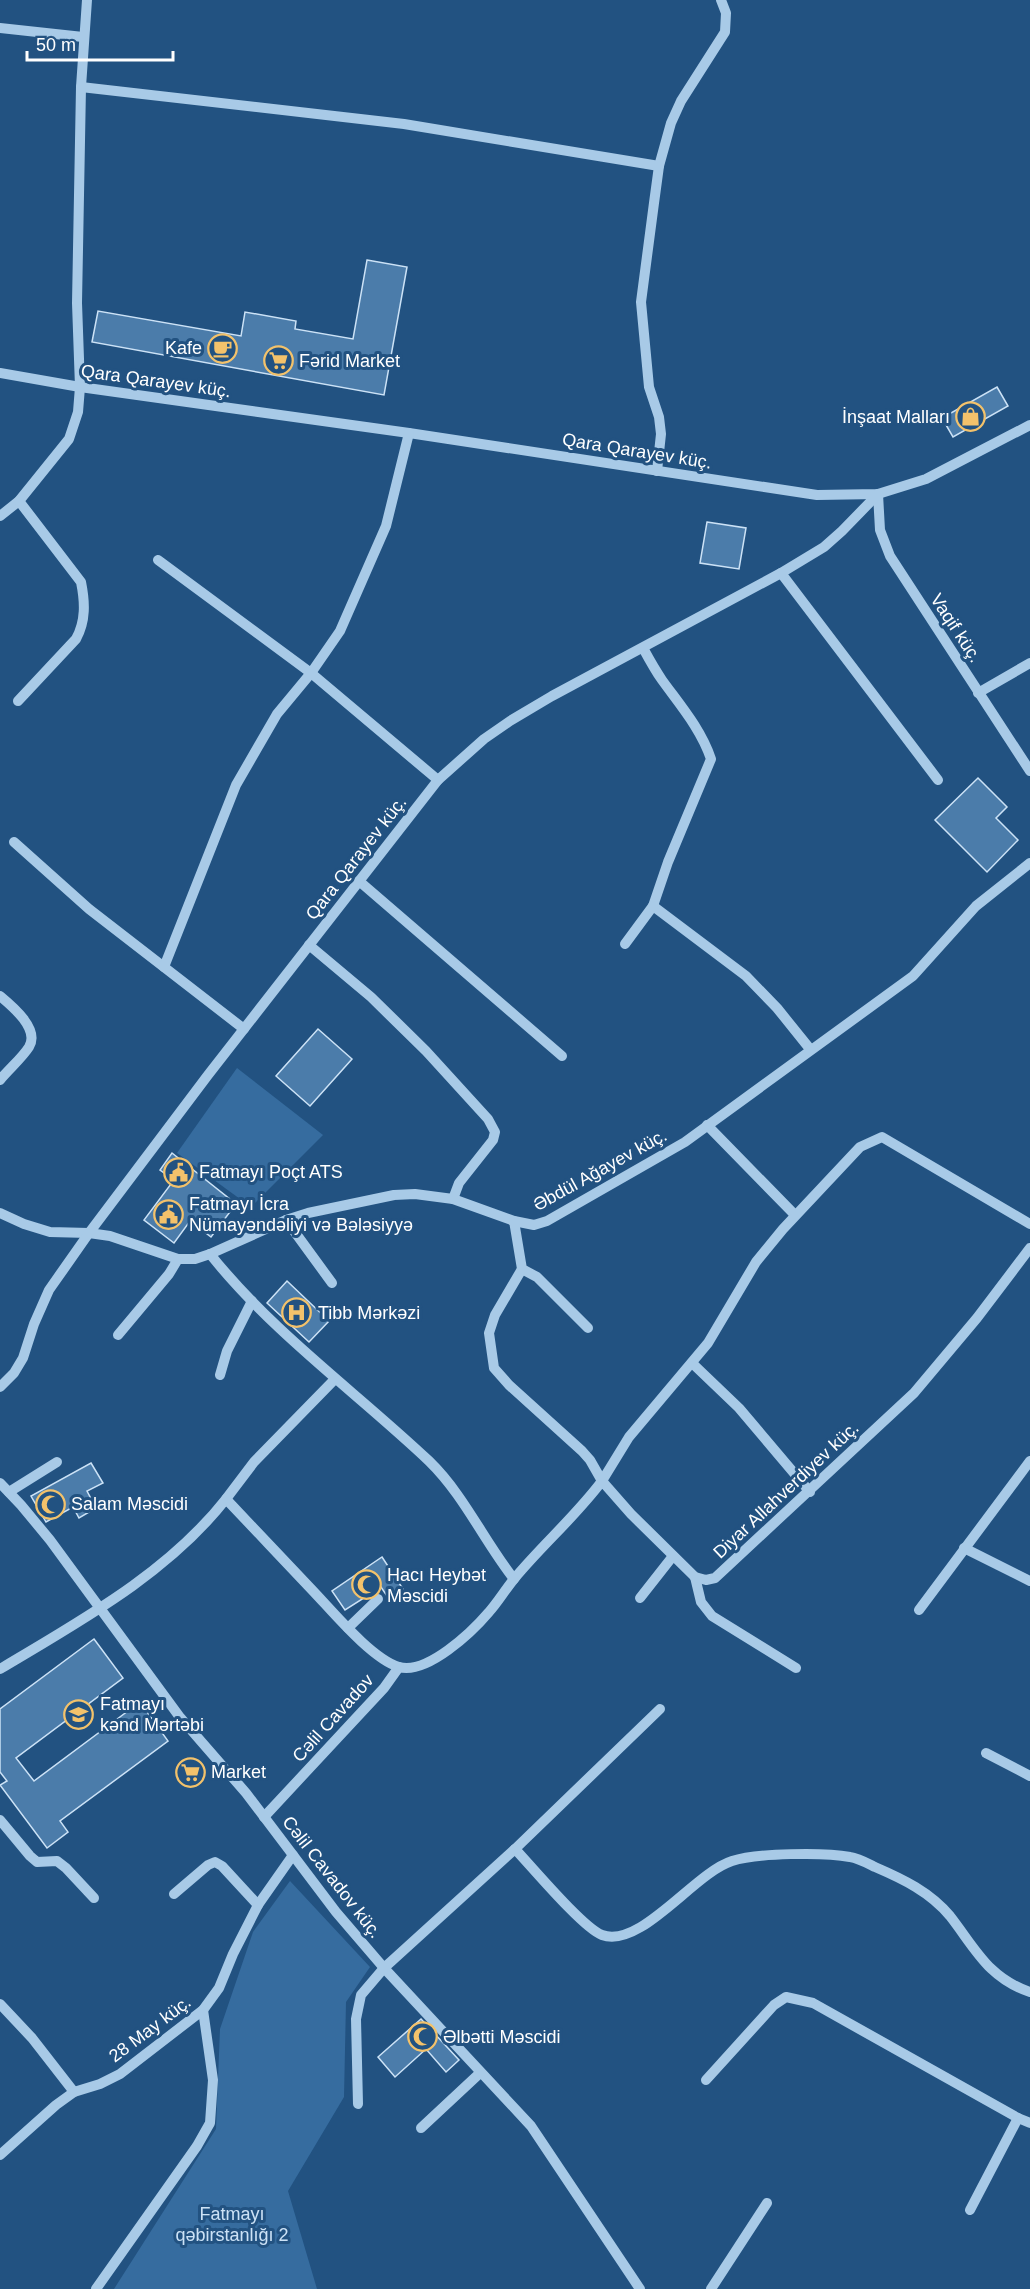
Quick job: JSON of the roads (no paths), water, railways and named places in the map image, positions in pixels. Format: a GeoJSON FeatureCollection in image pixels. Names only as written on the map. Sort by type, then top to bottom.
{"type":"FeatureCollection","features":[{"type":"Feature","properties":{"kind":"street"},"geometry":{"type":"LineString","coordinates":[[0,516],[19,501],[69,439],[78,412],[80,387],[77,303],[81,87],[87,0]]}},
{"type":"Feature","properties":{"kind":"street"},"geometry":{"type":"LineString","coordinates":[[657,471],[661,434],[659,417],[649,387],[641,302],[659,166],[681,101],[725,32],[726,13],[721,0]]}},
{"type":"Feature","properties":{"kind":"street"},"geometry":{"type":"LineString","coordinates":[[0,28],[83,36]]}},
{"type":"Feature","properties":{"kind":"street"},"geometry":{"type":"LineString","coordinates":[[81,87],[404,124],[659,166]]}},
{"type":"Feature","properties":{"kind":"street","name":"Qara Qarayev küç."},"geometry":{"type":"LineString","coordinates":[[0,373],[80,387],[409,433],[817,495],[878,494],[926,479],[1030,425]]}},
{"type":"Feature","properties":{"kind":"street"},"geometry":{"type":"LineString","coordinates":[[164,967],[236,785],[277,714],[311,673],[340,631],[386,526],[409,433]]}},
{"type":"Feature","properties":{"kind":"street","name":"Qara Qarayev küç."},"geometry":{"type":"LineString","coordinates":[[0,1388],[14,1373],[23,1358],[34,1324],[49,1290],[89,1233],[438,780],[477,745],[510,721],[552,696],[781,573],[824,547],[878,494]]}},
{"type":"Feature","properties":{"kind":"street","name":"Vaqif küç."},"geometry":{"type":"LineString","coordinates":[[878,494],[879,530],[890,556],[1030,771]]}},
{"type":"Feature","properties":{"kind":"street"},"geometry":{"type":"LineString","coordinates":[[18,700],[76,639],[82,628],[85,599],[81,582],[19,501]]}},
{"type":"Feature","properties":{"kind":"street"},"geometry":{"type":"LineString","coordinates":[[158,560],[311,673],[438,780]]}},
{"type":"Feature","properties":{"kind":"street"},"geometry":{"type":"LineString","coordinates":[[781,573],[938,780]]}},
{"type":"Feature","properties":{"kind":"street"},"geometry":{"type":"LineString","coordinates":[[626,944],[653,906],[668,862],[711,759],[684,708],[660,678],[643,648]]}},
{"type":"Feature","properties":{"kind":"street"},"geometry":{"type":"LineString","coordinates":[[978,693],[1030,663]]}},
{"type":"Feature","properties":{"kind":"street"},"geometry":{"type":"LineString","coordinates":[[14,842],[89,909],[244,1029]]}},
{"type":"Feature","properties":{"kind":"street","name":"Əbdül Ağayev küç."},"geometry":{"type":"LineString","coordinates":[[0,1213],[50,1232],[110,1236],[178,1259],[195,1259],[210,1254],[286,1220],[308,1213],[394,1195],[415,1194],[453,1199],[514,1221],[534,1225],[547,1221],[684,1142],[913,976],[976,906],[1030,863]]}},
{"type":"Feature","properties":{"kind":"street"},"geometry":{"type":"LineString","coordinates":[[359,881],[562,1056]]}},
{"type":"Feature","properties":{"kind":"street"},"geometry":{"type":"LineString","coordinates":[[653,906],[746,976],[777,1008],[810,1049]]}},
{"type":"Feature","properties":{"kind":"street"},"geometry":{"type":"LineString","coordinates":[[309,945],[371,997],[426,1051],[488,1119],[495,1132],[493,1140],[459,1183],[453,1199]]}},
{"type":"Feature","properties":{"kind":"street"},"geometry":{"type":"LineString","coordinates":[[0,996],[14,1008],[31,1031],[31,1045],[0,1080]]}},
{"type":"Feature","properties":{"kind":"street"},"geometry":{"type":"LineString","coordinates":[[708,1125],[795,1215]]}},
{"type":"Feature","properties":{"kind":"street"},"geometry":{"type":"LineString","coordinates":[[226,1499],[348,1628],[376,1654],[399,1667],[417,1666],[447,1650],[472,1631],[491,1611],[514,1579],[581,1509],[602,1481],[629,1437],[708,1343],[756,1262],[795,1215],[860,1148],[882,1137],[1030,1224]]}},
{"type":"Feature","properties":{"kind":"street"},"geometry":{"type":"LineString","coordinates":[[286,1220],[332,1283]]}},
{"type":"Feature","properties":{"kind":"street"},"geometry":{"type":"LineString","coordinates":[[514,1221],[522,1269],[495,1315],[489,1333],[494,1368],[509,1385],[582,1451],[616,1499],[695,1577],[701,1602],[712,1616],[796,1668]]}},
{"type":"Feature","properties":{"kind":"street","name":"Diyar Allahverdiyev küç."},"geometry":{"type":"LineString","coordinates":[[695,1577],[706,1580],[715,1578],[914,1393],[977,1318],[1030,1248]]}},
{"type":"Feature","properties":{"kind":"street"},"geometry":{"type":"LineString","coordinates":[[210,1254],[252,1301],[335,1379],[430,1462],[456,1492],[514,1579]]}},
{"type":"Feature","properties":{"kind":"street"},"geometry":{"type":"LineString","coordinates":[[117,1335],[169,1274],[178,1259]]}},
{"type":"Feature","properties":{"kind":"street"},"geometry":{"type":"LineString","coordinates":[[522,1269],[537,1277],[588,1328]]}},
{"type":"Feature","properties":{"kind":"street"},"geometry":{"type":"LineString","coordinates":[[220,1375],[227,1351],[252,1301]]}},
{"type":"Feature","properties":{"kind":"street"},"geometry":{"type":"LineString","coordinates":[[692,1362],[739,1408],[810,1492]]}},
{"type":"Feature","properties":{"kind":"street"},"geometry":{"type":"LineString","coordinates":[[0,1669],[101,1608],[172,1556],[213,1516],[254,1462],[335,1379]]}},
{"type":"Feature","properties":{"kind":"street"},"geometry":{"type":"LineString","coordinates":[[919,1610],[1030,1461]]}},
{"type":"Feature","properties":{"kind":"street"},"geometry":{"type":"LineString","coordinates":[[9,1492],[57,1462]]}},
{"type":"Feature","properties":{"kind":"street","name":"Cəlil Cavadov küç."},"geometry":{"type":"LineString","coordinates":[[0,1483],[50,1540],[179,1716],[246,1793],[336,1912],[384,1968],[531,2126],[640,2289]]}},
{"type":"Feature","properties":{"kind":"street"},"geometry":{"type":"LineString","coordinates":[[964,1548],[1030,1581]]}},
{"type":"Feature","properties":{"kind":"street"},"geometry":{"type":"LineString","coordinates":[[640,1598],[673,1556]]}},
{"type":"Feature","properties":{"kind":"street"},"geometry":{"type":"LineString","coordinates":[[348,1628],[378,1599]]}},
{"type":"Feature","properties":{"kind":"street","name":"Cəlil Cavadov"},"geometry":{"type":"LineString","coordinates":[[264,1817],[384,1688],[399,1667]]}},
{"type":"Feature","properties":{"kind":"street"},"geometry":{"type":"LineString","coordinates":[[358,2104],[356,2019],[361,1995],[384,1968],[515,1850],[660,1709]]}},
{"type":"Feature","properties":{"kind":"street"},"geometry":{"type":"LineString","coordinates":[[986,1754],[1030,1776]]}},
{"type":"Feature","properties":{"kind":"street"},"geometry":{"type":"LineString","coordinates":[[0,1820],[37,1862],[57,1861],[94,1898]]}},
{"type":"Feature","properties":{"kind":"street"},"geometry":{"type":"LineString","coordinates":[[515,1850],[587,1925],[603,1935],[624,1936],[639,1929],[703,1878],[731,1861],[754,1857],[824,1854],[852,1857],[904,1879],[931,1897],[949,1915],[980,1959],[995,1973],[1019,1989],[1030,1992]]}},
{"type":"Feature","properties":{"kind":"street","name":"28 May küç."},"geometry":{"type":"LineString","coordinates":[[0,2155],[74,2092],[100,2084],[120,2074],[203,2010],[219,1988],[258,1905],[293,1855]]}},
{"type":"Feature","properties":{"kind":"street"},"geometry":{"type":"LineString","coordinates":[[174,1894],[208,1864],[215,1862],[222,1866],[258,1905]]}},
{"type":"Feature","properties":{"kind":"street"},"geometry":{"type":"LineString","coordinates":[[706,2080],[774,2005],[786,1997],[813,2003],[1030,2123]]}},
{"type":"Feature","properties":{"kind":"street"},"geometry":{"type":"LineString","coordinates":[[0,2004],[32,2038],[74,2092]]}},
{"type":"Feature","properties":{"kind":"street"},"geometry":{"type":"LineString","coordinates":[[96,2289],[198,2146],[210,2122],[213,2080],[203,2010]]}},
{"type":"Feature","properties":{"kind":"street"},"geometry":{"type":"LineString","coordinates":[[421,2128],[480,2073]]}},
{"type":"Feature","properties":{"kind":"street"},"geometry":{"type":"LineString","coordinates":[[970,2210],[1018,2118]]}},
{"type":"Feature","properties":{"kind":"street"},"geometry":{"type":"LineString","coordinates":[[711,2289],[767,2203]]}},
{"type":"Feature","properties":{"kind":"place","name":"Kafe"},"geometry":{"type":"Point","coordinates":[223,348]}},
{"type":"Feature","properties":{"kind":"place","name":"Fərid Market"},"geometry":{"type":"Point","coordinates":[278,361]}},
{"type":"Feature","properties":{"kind":"place","name":"İnşaat Malları"},"geometry":{"type":"Point","coordinates":[971,417]}},
{"type":"Feature","properties":{"kind":"place","name":"Fatmayı Poçt ATS"},"geometry":{"type":"Point","coordinates":[178,1172]}},
{"type":"Feature","properties":{"kind":"place","name":"Fatmayı İcra Nümayəndəliyi və Bələsiyyə"},"geometry":{"type":"Point","coordinates":[168,1214]}},
{"type":"Feature","properties":{"kind":"place","name":"Tibb Mərkəzi"},"geometry":{"type":"Point","coordinates":[297,1313]}},
{"type":"Feature","properties":{"kind":"place","name":"Salam Məscidi"},"geometry":{"type":"Point","coordinates":[50,1504]}},
{"type":"Feature","properties":{"kind":"place","name":"Hacı Heybət Məscidi"},"geometry":{"type":"Point","coordinates":[366,1585]}},
{"type":"Feature","properties":{"kind":"place","name":"Fatmayı kənd Mərtəbi"},"geometry":{"type":"Point","coordinates":[79,1714]}},
{"type":"Feature","properties":{"kind":"place","name":"Market"},"geometry":{"type":"Point","coordinates":[190,1772]}},
{"type":"Feature","properties":{"kind":"place","name":"Əlbətti Məscidi"},"geometry":{"type":"Point","coordinates":[422,2037]}},
{"type":"Feature","properties":{"kind":"park label","name":"Fatmayı qəbirstanlığı 2"},"geometry":{"type":"Point","coordinates":[232,2224]}}]}
